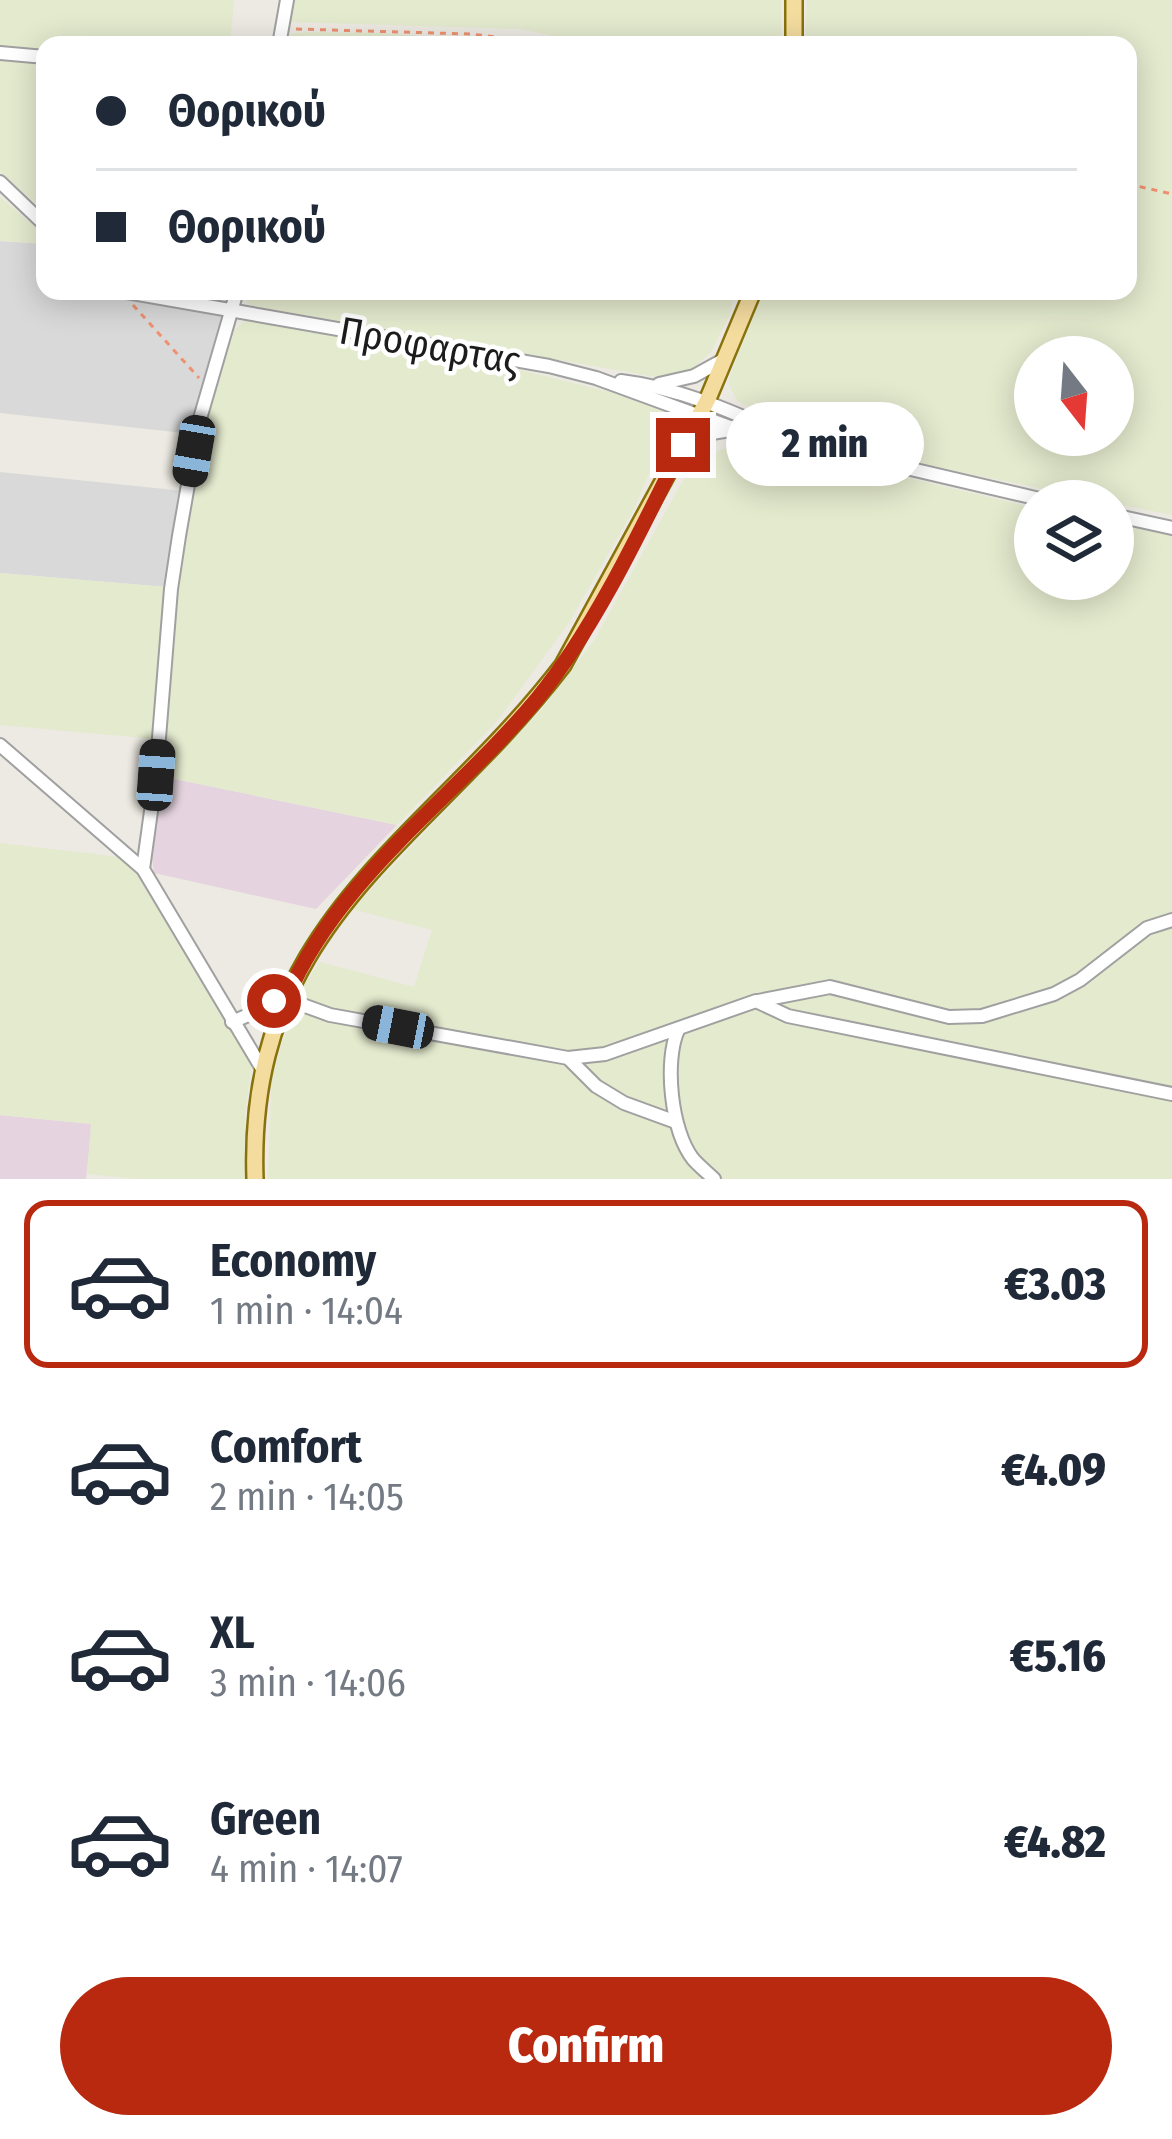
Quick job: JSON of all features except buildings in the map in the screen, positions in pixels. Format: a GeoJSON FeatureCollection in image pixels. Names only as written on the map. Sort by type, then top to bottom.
{"type":"FeatureCollection","features":[{"type":"Feature","properties":{"kind":"main road"},"geometry":{"type":"LineString","coordinates":[[794,0],[794,36]]}},
{"type":"Feature","properties":{"kind":"main road"},"geometry":{"type":"LineString","coordinates":[[255,1179],[261,1067],[286,999],[316,940],[356,886],[536,701],[562,665],[703,409],[750,300]]}},
{"type":"Feature","properties":{"kind":"street"},"geometry":{"type":"LineString","coordinates":[[281,36],[287,0]]}},
{"type":"Feature","properties":{"kind":"street"},"geometry":{"type":"LineString","coordinates":[[0,53],[36,56]]}},
{"type":"Feature","properties":{"kind":"street"},"geometry":{"type":"LineString","coordinates":[[0,182],[36,216]]}},
{"type":"Feature","properties":{"kind":"street","name":"Προφαρτας"},"geometry":{"type":"LineString","coordinates":[[172,300],[596,378],[796,441]]}},
{"type":"Feature","properties":{"kind":"street"},"geometry":{"type":"LineString","coordinates":[[143,869],[171,589],[208,388],[235,300]]}},
{"type":"Feature","properties":{"kind":"street"},"geometry":{"type":"LineString","coordinates":[[656,385],[694,376],[729,356]]}},
{"type":"Feature","properties":{"kind":"street","name":"Προφαρτας"},"geometry":{"type":"LineString","coordinates":[[596,378],[656,385],[753,433],[1014,493]]}},
{"type":"Feature","properties":{"kind":"street"},"geometry":{"type":"LineString","coordinates":[[673,467],[712,433],[726,429],[753,433]]}},
{"type":"Feature","properties":{"kind":"street"},"geometry":{"type":"LineString","coordinates":[[1134,520],[1172,528]]}},
{"type":"Feature","properties":{"kind":"street"},"geometry":{"type":"LineString","coordinates":[[0,746],[143,869],[261,1067]]}},
{"type":"Feature","properties":{"kind":"street"},"geometry":{"type":"LineString","coordinates":[[232,1022],[286,999],[330,1015],[568,1058],[605,1054],[757,1001],[830,987],[949,1017],[982,1016],[1054,994],[1080,980],[1147,928],[1172,920]]}},
{"type":"Feature","properties":{"kind":"street"},"geometry":{"type":"LineString","coordinates":[[757,1001],[788,1016],[1172,1094]]}},
{"type":"Feature","properties":{"kind":"street"},"geometry":{"type":"LineString","coordinates":[[679,1028],[669,1050],[676,1121],[691,1156],[715,1179]]}},
{"type":"Feature","properties":{"kind":"street"},"geometry":{"type":"LineString","coordinates":[[568,1058],[610,1094],[676,1121]]}},
{"type":"Feature","properties":{"kind":"path"},"geometry":{"type":"LineString","coordinates":[[283,30],[487,36]]}},
{"type":"Feature","properties":{"kind":"path"},"geometry":{"type":"LineString","coordinates":[[1137,186],[1172,194]]}},
{"type":"Feature","properties":{"kind":"path"},"geometry":{"type":"LineString","coordinates":[[130,300],[208,388]]}},
{"type":"Feature","properties":{"kind":"shaded area"},"geometry":{"type":"Polygon","coordinates":[[[0,241],[36,243],[36,300],[230,300],[193,434],[0,413],[0,241]]]}},
{"type":"Feature","properties":{"kind":"shaded area"},"geometry":{"type":"Polygon","coordinates":[[[0,472],[184,491],[167,587],[0,573],[0,472]]]}},
{"type":"Feature","properties":{"kind":"shaded area"},"geometry":{"type":"Polygon","coordinates":[[[160,776],[397,825],[316,909],[154,873],[160,776]]]}},
{"type":"Feature","properties":{"kind":"shaded area"},"geometry":{"type":"Polygon","coordinates":[[[0,1115],[92,1124],[86,1179],[0,1179],[0,1115]]]}},
{"type":"Feature","properties":{"kind":"green space"},"geometry":{"type":"Polygon","coordinates":[[[0,0],[234,0],[231,36],[36,36],[36,49],[0,46],[0,0]]]}},
{"type":"Feature","properties":{"kind":"green space"},"geometry":{"type":"Polygon","coordinates":[[[292,0],[781,0],[781,36],[554,36],[521,29],[290,22],[292,0]]]}},
{"type":"Feature","properties":{"kind":"green space"},"geometry":{"type":"Polygon","coordinates":[[[807,0],[1172,0],[1172,515],[1134,507],[1134,480],[1014,483],[804,432],[737,401],[729,385],[756,300],[1137,300],[1137,36],[805,36],[807,0]]]}},
{"type":"Feature","properties":{"kind":"green space"},"geometry":{"type":"Polygon","coordinates":[[[382,33],[421,36],[286,36],[382,33]]]}},
{"type":"Feature","properties":{"kind":"green space"},"geometry":{"type":"Polygon","coordinates":[[[0,56],[36,60],[36,204],[0,171],[0,56]]]}},
{"type":"Feature","properties":{"kind":"green space"},"geometry":{"type":"Polygon","coordinates":[[[0,197],[36,227],[36,243],[0,241],[0,197]]]}},
{"type":"Feature","properties":{"kind":"green space"},"geometry":{"type":"Polygon","coordinates":[[[733,300],[711,352],[691,370],[662,378],[247,302],[733,300]]]}},
{"type":"Feature","properties":{"kind":"green space"},"geometry":{"type":"Polygon","coordinates":[[[246,320],[520,370],[667,412],[670,423],[635,507],[570,621],[498,720],[397,825],[160,776],[183,536],[205,425],[231,333],[246,320]]]}},
{"type":"Feature","properties":{"kind":"green space"},"geometry":{"type":"Polygon","coordinates":[[[776,447],[1014,503],[1014,600],[1134,600],[1134,528],[1172,535],[1172,1179],[268,1179],[272,1069],[305,983],[320,962],[414,987],[432,930],[352,909],[542,709],[595,639],[682,482],[702,460],[722,449],[776,447]]]}},
{"type":"Feature","properties":{"kind":"green space"},"geometry":{"type":"Polygon","coordinates":[[[0,573],[167,587],[156,739],[0,725],[0,573]]]}},
{"type":"Feature","properties":{"kind":"green space"},"geometry":{"type":"Polygon","coordinates":[[[0,843],[120,857],[140,874],[252,1062],[245,1114],[245,1179],[87,1174],[91,1124],[0,1115],[0,843]]]}},
{"type":"Feature","properties":{"kind":"route"},"geometry":{"type":"LineString","coordinates":[[274,1001],[286,999],[316,940],[356,886],[536,701],[596,608],[683,445]]}}]}
